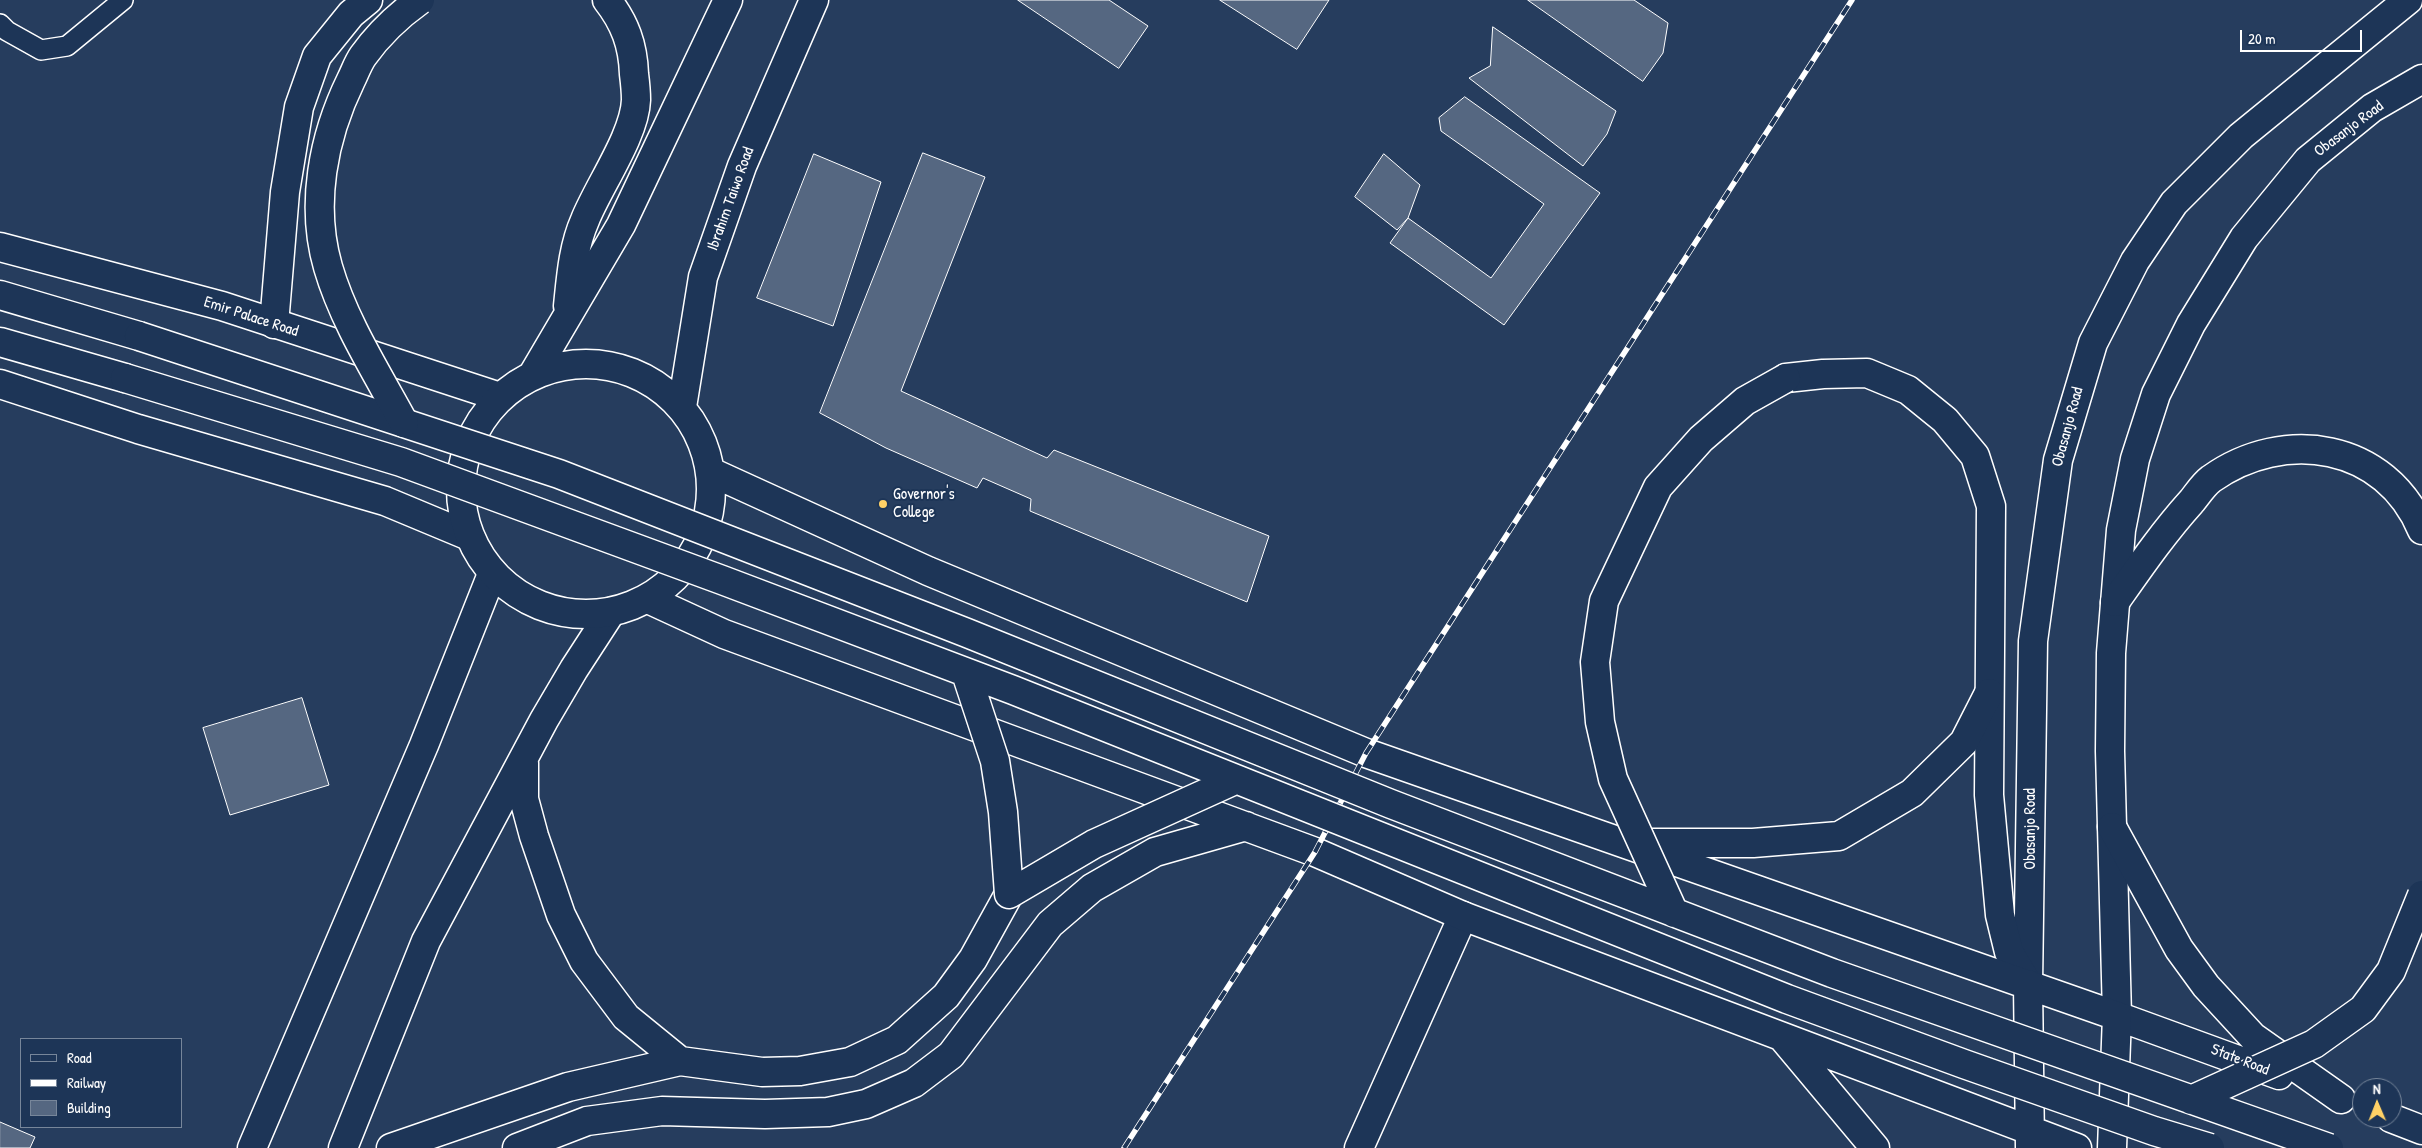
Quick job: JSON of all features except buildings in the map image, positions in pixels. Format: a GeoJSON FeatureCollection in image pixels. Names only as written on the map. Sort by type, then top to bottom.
{"type":"FeatureCollection","features":[{"type":"Feature","properties":{"kind":"main road"},"geometry":{"type":"LineString","coordinates":[[274,324],[285,192],[299,107],[316,56],[351,14],[368,0]]}},
{"type":"Feature","properties":{"kind":"main road"},"geometry":{"type":"LineString","coordinates":[[404,424],[341,306],[328,266],[320,231],[320,177],[340,104],[363,56],[388,27],[420,0]]}},
{"type":"Feature","properties":{"kind":"main road"},"geometry":{"type":"LineString","coordinates":[[567,319],[573,257],[584,220],[612,167],[631,121],[636,102],[633,49],[617,13],[607,0]]}},
{"type":"Feature","properties":{"kind":"main road"},"geometry":{"type":"LineString","coordinates":[[532,376],[622,225],[728,0]]}},
{"type":"Feature","properties":{"kind":"main road","name":"Ibrahim Taiwo Road"},"geometry":{"type":"LineString","coordinates":[[682,407],[703,277],[742,166],[814,0]]}},
{"type":"Feature","properties":{"kind":"main road","name":"Obasanjo Road"},"geometry":{"type":"LineString","coordinates":[[2029,1139],[2028,984],[2033,640],[2058,460],[2093,343],[2134,261],[2174,204],[2241,136],[2408,0]]}},
{"type":"Feature","properties":{"kind":"main road","name":"Obasanjo Road"},"geometry":{"type":"LineString","coordinates":[[2112,1148],[2117,1016],[2112,827],[2111,654],[2120,530],[2135,459],[2156,394],[2191,324],[2244,238],[2308,160],[2372,108],[2422,79]]}},
{"type":"Feature","properties":{"kind":"main road","name":"Emir Palace Road"},"geometry":{"type":"LineString","coordinates":[[0,247],[222,306],[500,397]]}},
{"type":"Feature","properties":{"kind":"main road"},"geometry":{"type":"LineString","coordinates":[[0,295],[139,336],[559,474],[967,633],[1391,804],[1674,913],[1949,1016],[2329,1148]]}},
{"type":"Feature","properties":{"kind":"main road"},"geometry":{"type":"LineString","coordinates":[[0,342],[401,462],[722,580],[966,673],[1787,999],[2154,1131],[2210,1148]]}},
{"type":"Feature","properties":{"kind":"main road"},"geometry":{"type":"LineString","coordinates":[[572,365],[612,366],[651,381],[682,407],[712,472],[708,522],[686,566],[648,599],[612,612],[579,615],[546,609],[517,595],[492,574],[469,536],[459,487],[470,438],[500,397],[532,376],[572,365]]}},
{"type":"Feature","properties":{"kind":"main road"},"geometry":{"type":"LineString","coordinates":[[1674,913],[1613,779],[1600,722],[1594,662],[1604,601],[1658,487],[1701,439],[1745,401],[1786,378],[1822,374],[1867,373],[1908,390],[1945,420],[1975,456],[1991,506],[1988,795],[2000,915],[2009,952],[2028,984]]}},
{"type":"Feature","properties":{"kind":"main road"},"geometry":{"type":"LineString","coordinates":[[0,384],[138,429],[384,501],[469,536]]}},
{"type":"Feature","properties":{"kind":"main road"},"geometry":{"type":"LineString","coordinates":[[2115,602],[2171,524],[2210,480],[2250,458],[2288,449],[2322,449],[2362,463],[2389,482],[2416,516],[2422,530]]}},
{"type":"Feature","properties":{"kind":"main road","name":"State Road"},"geometry":{"type":"LineString","coordinates":[[712,472],[928,571],[1366,753],[2221,1052],[2352,1103]]}},
{"type":"Feature","properties":{"kind":"main road"},"geometry":{"type":"LineString","coordinates":[[252,1148],[424,746],[492,574]]}},
{"type":"Feature","properties":{"kind":"main road"},"geometry":{"type":"LineString","coordinates":[[648,599],[724,634],[1315,852],[1463,916],[1782,1037],[2029,1139],[2077,1148]]}},
{"type":"Feature","properties":{"kind":"main road"},"geometry":{"type":"LineString","coordinates":[[343,1148],[426,941],[574,669],[612,612]]}},
{"type":"Feature","properties":{"kind":"main road"},"geometry":{"type":"LineString","coordinates":[[966,673],[995,761],[1003,812],[1009,894]]}},
{"type":"Feature","properties":{"kind":"main road"},"geometry":{"type":"LineString","coordinates":[[1620,842],[1753,843],[1839,836],[1912,793],[1964,742],[1989,693]]}},
{"type":"Feature","properties":{"kind":"main road"},"geometry":{"type":"LineString","coordinates":[[524,759],[524,799],[534,836],[561,915],[584,961],[626,1017],[680,1061]]}},
{"type":"Feature","properties":{"kind":"main road"},"geometry":{"type":"LineString","coordinates":[[391,1148],[568,1087],[680,1061],[762,1072],[800,1072],[850,1062],[898,1040],[946,996],[973,959],[1009,894],[1094,844],[1235,780]]}},
{"type":"Feature","properties":{"kind":"main road"},"geometry":{"type":"LineString","coordinates":[[517,1148],[587,1121],[662,1111],[766,1114],[828,1112],[866,1104],[914,1083],[951,1054],[1050,924],[1092,888],[1155,852],[1246,826]]}},
{"type":"Feature","properties":{"kind":"main road"},"geometry":{"type":"LineString","coordinates":[[2112,827],[2179,949],[2206,986],[2252,1037],[2352,1103]]}},
{"type":"Feature","properties":{"kind":"main road"},"geometry":{"type":"LineString","coordinates":[[2191,1100],[2314,1044],[2362,1010],[2391,971],[2422,895]]}},
{"type":"Feature","properties":{"kind":"main road"},"geometry":{"type":"LineString","coordinates":[[1359,1148],[1463,916]]}},
{"type":"Feature","properties":{"kind":"main road"},"geometry":{"type":"LineString","coordinates":[[1782,1037],[1875,1148]]}},
{"type":"Feature","properties":{"kind":"main road"},"geometry":{"type":"LineString","coordinates":[[2402,1122],[2422,1130]]}},
{"type":"Feature","properties":{"kind":"lane"},"geometry":{"type":"LineString","coordinates":[[0,24],[7,31],[41,50],[67,46],[123,0]]}},
{"type":"Feature","properties":{"kind":"railway"},"geometry":{"type":"LineString","coordinates":[[1124,1148],[1315,852],[1366,753],[1852,0]]}},
{"type":"Feature","properties":{"kind":"place","name":"Governor's College"},"geometry":{"type":"Point","coordinates":[883,504]}}]}
